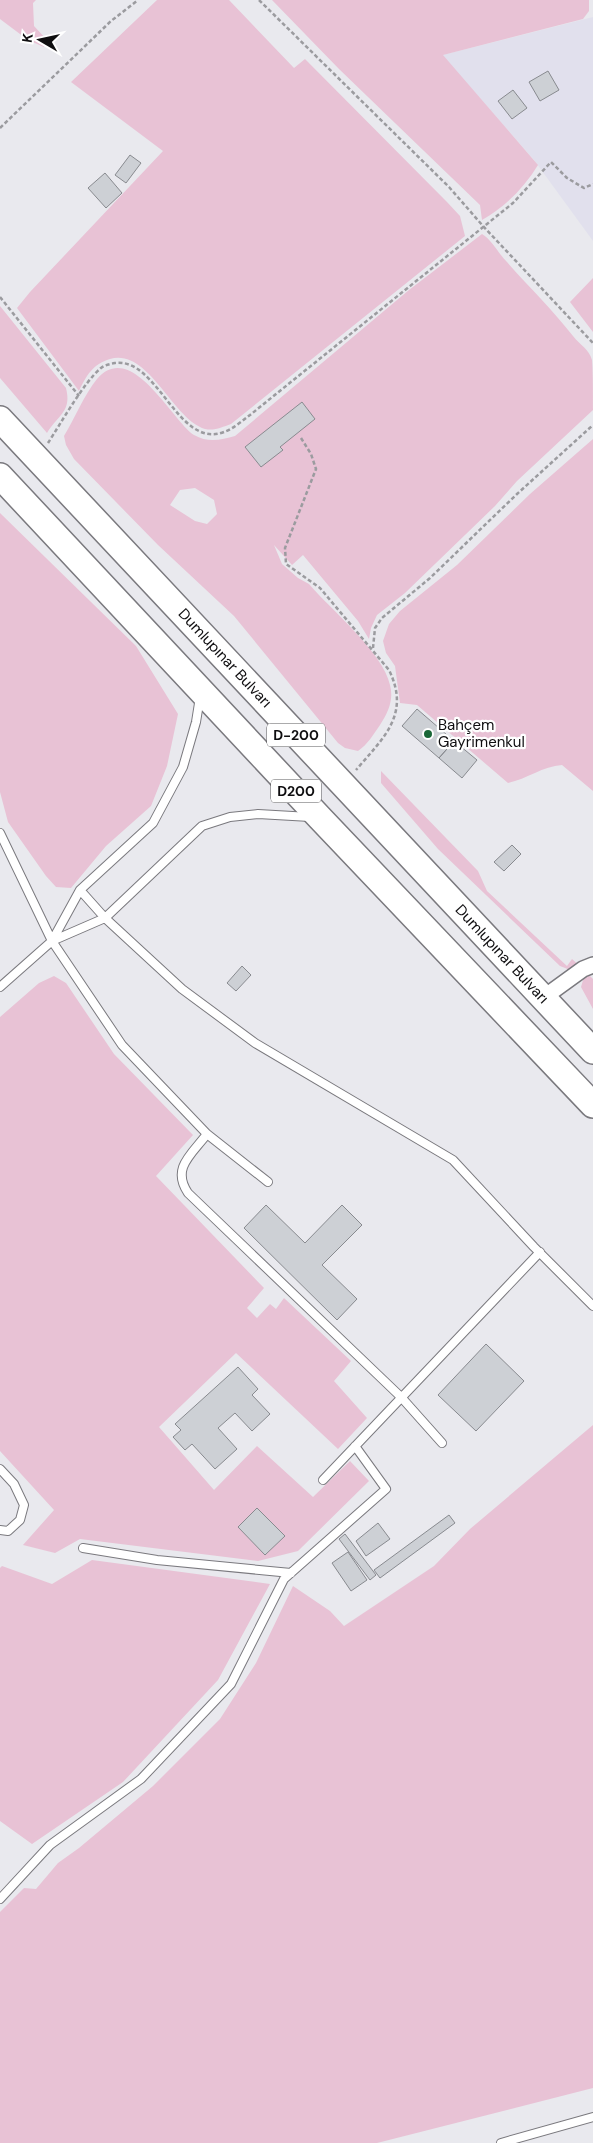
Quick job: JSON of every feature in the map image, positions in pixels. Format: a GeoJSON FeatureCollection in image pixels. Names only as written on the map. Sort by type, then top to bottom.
{"type":"FeatureCollection","features":[{"type":"Feature","properties":{"kind":"highway","name":"Dumlupınar Bulvarı"},"geometry":{"type":"LineString","coordinates":[[0,419],[593,1051]]}},
{"type":"Feature","properties":{"kind":"highway","name":"D200"},"geometry":{"type":"LineString","coordinates":[[0,476],[320,818],[593,1105]]}},
{"type":"Feature","properties":{"kind":"street"},"geometry":{"type":"LineString","coordinates":[[543,998],[583,969],[593,965]]}},
{"type":"Feature","properties":{"kind":"lane"},"geometry":{"type":"LineString","coordinates":[[52,941],[80,890],[153,823],[183,767],[196,722],[201,689]]}},
{"type":"Feature","properties":{"kind":"lane"},"geometry":{"type":"LineString","coordinates":[[0,987],[52,941],[105,918],[202,826],[230,816],[258,814],[320,818]]}},
{"type":"Feature","properties":{"kind":"lane"},"geometry":{"type":"LineString","coordinates":[[0,833],[52,941],[122,1045],[207,1134],[268,1182]]}},
{"type":"Feature","properties":{"kind":"lane"},"geometry":{"type":"LineString","coordinates":[[80,890],[105,918],[182,989],[255,1043],[453,1160],[593,1306]]}},
{"type":"Feature","properties":{"kind":"lane"},"geometry":{"type":"LineString","coordinates":[[207,1134],[183,1165],[182,1183],[188,1193],[401,1397],[442,1443]]}},
{"type":"Feature","properties":{"kind":"lane"},"geometry":{"type":"LineString","coordinates":[[323,1480],[540,1252]]}},
{"type":"Feature","properties":{"kind":"lane"},"geometry":{"type":"LineString","coordinates":[[0,1900],[50,1845],[141,1779],[231,1684],[284,1579],[386,1489],[355,1446]]}},
{"type":"Feature","properties":{"kind":"lane"},"geometry":{"type":"LineString","coordinates":[[0,1469],[14,1484],[24,1504],[20,1520],[8,1531],[0,1530]]}},
{"type":"Feature","properties":{"kind":"lane"},"geometry":{"type":"LineString","coordinates":[[82,1548],[157,1560],[291,1573]]}},
{"type":"Feature","properties":{"kind":"lane"},"geometry":{"type":"LineString","coordinates":[[501,2143],[593,2117]]}},
{"type":"Feature","properties":{"kind":"path"},"geometry":{"type":"LineString","coordinates":[[0,128],[111,21],[138,0]]}},
{"type":"Feature","properties":{"kind":"path"},"geometry":{"type":"LineString","coordinates":[[259,0],[449,187],[593,343]]}},
{"type":"Feature","properties":{"kind":"path"},"geometry":{"type":"LineString","coordinates":[[37,459],[79,396],[100,369],[107,365],[120,363],[130,365],[142,372],[184,420],[195,428],[210,434],[224,432],[250,415],[513,203],[550,162],[567,178],[584,188],[593,184]]}},
{"type":"Feature","properties":{"kind":"path"},"geometry":{"type":"LineString","coordinates":[[0,297],[79,396]]}},
{"type":"Feature","properties":{"kind":"path"},"geometry":{"type":"LineString","coordinates":[[373,649],[375,628],[382,618],[430,578],[517,494],[593,425]]}},
{"type":"Feature","properties":{"kind":"path"},"geometry":{"type":"LineString","coordinates":[[300,438],[311,454],[316,469],[285,548],[286,564],[320,588],[390,670],[397,686],[398,711],[386,735],[343,785]]}},
{"type":"Feature","properties":{"kind":"shaded area"},"geometry":{"type":"Polygon","coordinates":[[[0,0],[36,0],[33,3],[34,26],[47,40],[44,47],[28,40],[0,19],[0,0]]]}},
{"type":"Feature","properties":{"kind":"shaded area"},"geometry":{"type":"Polygon","coordinates":[[[157,0],[229,0],[294,68],[305,59],[460,216],[465,236],[231,424],[215,429],[205,429],[193,423],[148,374],[137,364],[124,358],[110,359],[99,364],[87,376],[79,391],[17,308],[163,151],[71,82],[157,0]]]}},
{"type":"Feature","properties":{"kind":"shaded area"},"geometry":{"type":"Polygon","coordinates":[[[272,0],[589,0],[589,11],[583,19],[443,55],[538,165],[513,196],[482,220],[480,205],[339,69],[272,0]]]}},
{"type":"Feature","properties":{"kind":"shaded area"},"geometry":{"type":"Polygon","coordinates":[[[593,17],[593,241],[534,160],[442,55],[593,17]]]}},
{"type":"Feature","properties":{"kind":"shaded area"},"geometry":{"type":"Polygon","coordinates":[[[482,234],[589,353],[592,360],[593,410],[517,481],[495,506],[405,593],[377,615],[371,628],[369,639],[358,621],[303,555],[292,565],[274,545],[282,564],[319,594],[367,645],[385,672],[391,691],[388,711],[373,736],[358,751],[345,748],[338,743],[234,616],[158,545],[74,459],[66,445],[64,436],[97,379],[110,369],[123,369],[137,375],[150,386],[185,426],[199,438],[220,440],[235,436],[409,290],[482,234]],[[195,488],[180,490],[170,505],[195,521],[207,524],[217,514],[214,500],[195,488]]]}},
{"type":"Feature","properties":{"kind":"shaded area"},"geometry":{"type":"Polygon","coordinates":[[[593,278],[593,332],[570,302],[593,278]]]}},
{"type":"Feature","properties":{"kind":"shaded area"},"geometry":{"type":"Polygon","coordinates":[[[0,306],[66,388],[66,408],[47,433],[0,378],[0,306]]]}},
{"type":"Feature","properties":{"kind":"shaded area"},"geometry":{"type":"Polygon","coordinates":[[[593,439],[593,791],[562,765],[548,768],[508,783],[417,705],[400,703],[395,666],[386,653],[383,641],[389,624],[400,611],[457,565],[530,494],[593,439]]]}},
{"type":"Feature","properties":{"kind":"shaded area"},"geometry":{"type":"Polygon","coordinates":[[[0,513],[136,646],[178,714],[167,766],[151,806],[106,846],[71,888],[56,887],[46,876],[8,822],[0,792],[0,513]]]}},
{"type":"Feature","properties":{"kind":"shaded area"},"geometry":{"type":"Polygon","coordinates":[[[381,771],[478,871],[487,891],[567,966],[572,959],[581,967],[570,970],[560,966],[438,849],[381,783],[381,771]]]}},
{"type":"Feature","properties":{"kind":"shaded area"},"geometry":{"type":"Polygon","coordinates":[[[589,975],[593,979],[593,1009],[581,987],[584,977],[589,975]]]}},
{"type":"Feature","properties":{"kind":"shaded area"},"geometry":{"type":"Polygon","coordinates":[[[54,976],[66,983],[114,1054],[193,1135],[156,1176],[264,1288],[247,1308],[257,1318],[270,1304],[276,1309],[284,1298],[351,1361],[334,1381],[367,1418],[338,1449],[236,1353],[159,1427],[214,1490],[257,1446],[313,1497],[350,1461],[369,1481],[298,1551],[258,1561],[80,1539],[55,1553],[23,1545],[54,1510],[0,1451],[0,1017],[39,983],[54,976]]]}},
{"type":"Feature","properties":{"kind":"shaded area"},"geometry":{"type":"Polygon","coordinates":[[[593,1425],[593,2088],[377,2143],[0,2143],[0,1912],[24,1888],[36,1889],[58,1863],[79,1848],[153,1786],[220,1719],[256,1663],[293,1586],[330,1611],[344,1626],[434,1566],[470,1529],[593,1425]]]}},
{"type":"Feature","properties":{"kind":"shaded area"},"geometry":{"type":"Polygon","coordinates":[[[92,1560],[270,1584],[218,1680],[123,1782],[32,1844],[0,1821],[0,1568],[2,1566],[52,1584],[92,1560]]]}},
{"type":"Feature","properties":{"kind":"building"},"geometry":{"type":"Polygon","coordinates":[[[548,71],[559,90],[540,101],[529,82],[548,71]]]}},
{"type":"Feature","properties":{"kind":"building"},"geometry":{"type":"Polygon","coordinates":[[[513,90],[527,108],[512,119],[498,101],[513,90]]]}},
{"type":"Feature","properties":{"kind":"building"},"geometry":{"type":"Polygon","coordinates":[[[130,155],[141,163],[126,183],[115,175],[130,155]]]}},
{"type":"Feature","properties":{"kind":"building"},"geometry":{"type":"Polygon","coordinates":[[[105,173],[122,193],[106,208],[88,188],[105,173]]]}},
{"type":"Feature","properties":{"kind":"building"},"geometry":{"type":"Polygon","coordinates":[[[302,402],[315,419],[280,447],[283,450],[261,467],[245,447],[302,402]]]}},
{"type":"Feature","properties":{"kind":"building","name":"Bahçem Gayrimenkul"},"geometry":{"type":"Polygon","coordinates":[[[417,709],[454,741],[439,758],[402,726],[417,709]]]}},
{"type":"Feature","properties":{"kind":"building"},"geometry":{"type":"Polygon","coordinates":[[[454,741],[477,760],[462,778],[439,758],[454,741]]]}},
{"type":"Feature","properties":{"kind":"building"},"geometry":{"type":"Polygon","coordinates":[[[512,845],[521,854],[504,871],[494,862],[512,845]]]}},
{"type":"Feature","properties":{"kind":"building"},"geometry":{"type":"Polygon","coordinates":[[[242,966],[251,975],[236,991],[227,983],[242,966]]]}},
{"type":"Feature","properties":{"kind":"building"},"geometry":{"type":"Polygon","coordinates":[[[266,1205],[305,1243],[342,1205],[362,1225],[322,1265],[357,1299],[337,1320],[244,1228],[266,1205]]]}},
{"type":"Feature","properties":{"kind":"building"},"geometry":{"type":"Polygon","coordinates":[[[486,1344],[524,1381],[476,1431],[438,1395],[486,1344]]]}},
{"type":"Feature","properties":{"kind":"building"},"geometry":{"type":"Polygon","coordinates":[[[238,1367],[258,1389],[252,1395],[270,1414],[252,1431],[235,1413],[218,1428],[237,1449],[215,1469],[192,1444],[185,1450],[173,1437],[181,1430],[175,1424],[238,1367]]]}},
{"type":"Feature","properties":{"kind":"building"},"geometry":{"type":"Polygon","coordinates":[[[257,1508],[285,1536],[265,1555],[238,1527],[257,1508]]]}},
{"type":"Feature","properties":{"kind":"building"},"geometry":{"type":"Polygon","coordinates":[[[449,1515],[455,1523],[380,1578],[374,1570],[449,1515]]]}},
{"type":"Feature","properties":{"kind":"building"},"geometry":{"type":"Polygon","coordinates":[[[378,1523],[390,1539],[366,1556],[356,1541],[378,1523]]]}},
{"type":"Feature","properties":{"kind":"building"},"geometry":{"type":"Polygon","coordinates":[[[345,1534],[376,1575],[370,1580],[339,1539],[345,1534]]]}},
{"type":"Feature","properties":{"kind":"building"},"geometry":{"type":"Polygon","coordinates":[[[348,1552],[367,1580],[351,1591],[332,1563],[348,1552]]]}},
{"type":"Feature","properties":{"kind":"place","name":"Bahçem Gayrimenkul"},"geometry":{"type":"Point","coordinates":[428,734]}}]}
